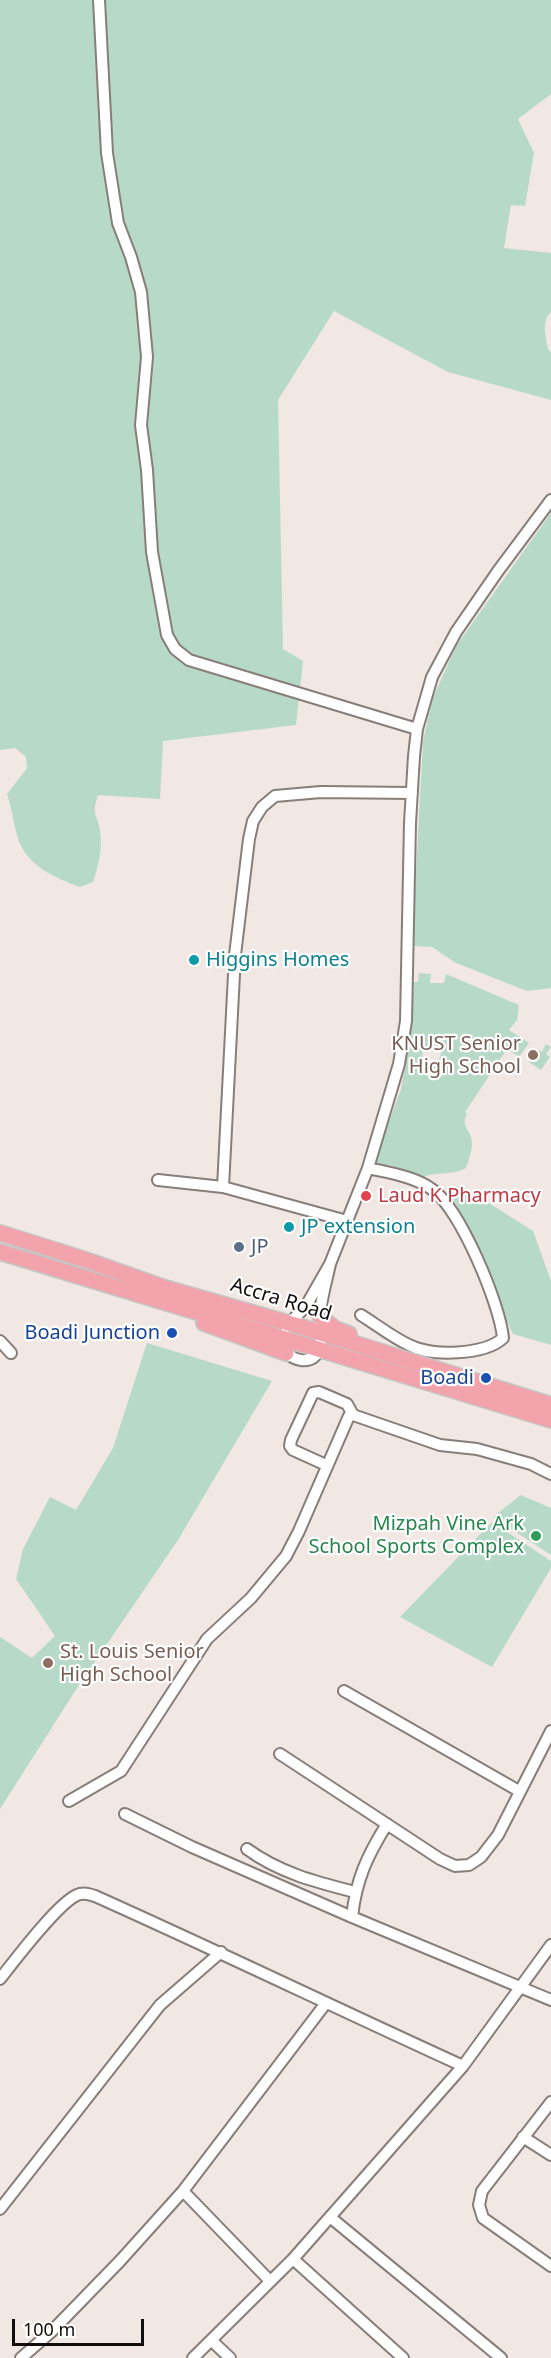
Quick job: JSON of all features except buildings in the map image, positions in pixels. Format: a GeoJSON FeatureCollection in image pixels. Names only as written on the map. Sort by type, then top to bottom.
{"type":"FeatureCollection","features":[{"type":"Feature","properties":{"kind":"highway","name":"Accra Road"},"geometry":{"type":"LineString","coordinates":[[0,1233],[83,1258],[165,1288],[287,1323],[320,1341],[551,1420]]}},
{"type":"Feature","properties":{"kind":"highway","name":"Accra Road"},"geometry":{"type":"LineString","coordinates":[[0,1252],[282,1338],[320,1341],[417,1364],[551,1404]]}},
{"type":"Feature","properties":{"kind":"highway"},"geometry":{"type":"LineString","coordinates":[[156,1300],[209,1326],[286,1353]]}},
{"type":"Feature","properties":{"kind":"highway"},"geometry":{"type":"LineString","coordinates":[[321,1316],[334,1329],[402,1353],[417,1364]]}},
{"type":"Feature","properties":{"kind":"street"},"geometry":{"type":"LineString","coordinates":[[99,0],[107,153],[118,223],[131,256],[141,292],[147,357],[141,424],[147,470],[152,552],[167,635],[175,649],[189,660],[417,729]]}},
{"type":"Feature","properties":{"kind":"street"},"geometry":{"type":"LineString","coordinates":[[330,1264],[321,1316],[320,1341],[311,1358],[304,1360],[294,1358],[286,1353],[282,1338],[287,1323],[306,1306],[330,1264],[368,1168],[399,1064],[406,1021],[407,910],[417,729],[432,677],[456,632],[551,500]]}},
{"type":"Feature","properties":{"kind":"street"},"geometry":{"type":"LineString","coordinates":[[223,1187],[235,955],[253,820],[262,807],[275,796],[321,792],[412,793]]}},
{"type":"Feature","properties":{"kind":"street"},"geometry":{"type":"LineString","coordinates":[[361,1315],[410,1347],[430,1351],[475,1351],[496,1344],[503,1338],[497,1312],[471,1247],[442,1197],[413,1179],[368,1168]]}},
{"type":"Feature","properties":{"kind":"street"},"geometry":{"type":"LineString","coordinates":[[158,1180],[223,1187],[347,1221]]}},
{"type":"Feature","properties":{"kind":"street"},"geometry":{"type":"LineString","coordinates":[[0,1341],[11,1353]]}},
{"type":"Feature","properties":{"kind":"street"},"geometry":{"type":"LineString","coordinates":[[326,1465],[293,1450],[290,1446],[313,1393],[319,1392],[347,1404],[353,1415],[440,1445],[477,1449],[531,1464],[551,1474]]}},
{"type":"Feature","properties":{"kind":"street"},"geometry":{"type":"LineString","coordinates":[[69,1801],[121,1771],[207,1639],[273,1574],[286,1556],[299,1531],[326,1465],[349,1416],[353,1415]]}},
{"type":"Feature","properties":{"kind":"street"},"geometry":{"type":"LineString","coordinates":[[344,1691],[519,1791]]}},
{"type":"Feature","properties":{"kind":"street"},"geometry":{"type":"LineString","coordinates":[[280,1754],[440,1859],[455,1866],[470,1865],[481,1857],[498,1835],[551,1731]]}},
{"type":"Feature","properties":{"kind":"street"},"geometry":{"type":"LineString","coordinates":[[125,1814],[192,1847],[352,1917],[551,2000]]}},
{"type":"Feature","properties":{"kind":"street"},"geometry":{"type":"LineString","coordinates":[[352,1917],[354,1892],[366,1858],[387,1824]]}},
{"type":"Feature","properties":{"kind":"street"},"geometry":{"type":"LineString","coordinates":[[247,1849],[284,1871],[307,1880],[354,1892]]}},
{"type":"Feature","properties":{"kind":"street"},"geometry":{"type":"LineString","coordinates":[[0,1979],[35,1936],[67,1903],[74,1896],[85,1893],[221,1952],[463,2066]]}},
{"type":"Feature","properties":{"kind":"street"},"geometry":{"type":"LineString","coordinates":[[194,2358],[293,2259],[463,2066],[551,1945]]}},
{"type":"Feature","properties":{"kind":"street"},"geometry":{"type":"LineString","coordinates":[[0,2210],[160,2005],[221,1952]]}},
{"type":"Feature","properties":{"kind":"street"},"geometry":{"type":"LineString","coordinates":[[21,2358],[51,2332],[120,2261],[183,2191],[326,2003]]}},
{"type":"Feature","properties":{"kind":"street"},"geometry":{"type":"LineString","coordinates":[[551,2102],[482,2191],[479,2205],[483,2218],[551,2266]]}},
{"type":"Feature","properties":{"kind":"street"},"geometry":{"type":"LineString","coordinates":[[523,2137],[551,2155]]}},
{"type":"Feature","properties":{"kind":"street"},"geometry":{"type":"LineString","coordinates":[[183,2191],[270,2281]]}},
{"type":"Feature","properties":{"kind":"street"},"geometry":{"type":"LineString","coordinates":[[330,2217],[501,2358]]}},
{"type":"Feature","properties":{"kind":"street"},"geometry":{"type":"LineString","coordinates":[[293,2259],[403,2358]]}},
{"type":"Feature","properties":{"kind":"street"},"geometry":{"type":"LineString","coordinates":[[212,2341],[230,2358]]}},
{"type":"Feature","properties":{"kind":"green space"},"geometry":{"type":"Polygon","coordinates":[[[0,0],[551,0],[551,94],[518,119],[534,153],[525,206],[511,205],[504,248],[551,253],[551,312],[546,320],[545,329],[548,349],[551,352],[551,400],[448,372],[334,311],[278,400],[283,649],[303,661],[296,725],[163,741],[160,799],[98,795],[95,811],[101,838],[100,857],[93,882],[80,887],[50,874],[26,854],[17,835],[7,794],[27,768],[26,757],[15,748],[0,750],[0,0]]]}},
{"type":"Feature","properties":{"kind":"green space"},"geometry":{"type":"Polygon","coordinates":[[[551,513],[551,988],[527,991],[456,963],[432,947],[412,946],[423,742],[432,700],[456,646],[551,513]]]}},
{"type":"Feature","properties":{"kind":"green space"},"geometry":{"type":"Polygon","coordinates":[[[419,973],[431,974],[430,983],[444,983],[446,974],[519,1005],[517,1020],[509,1030],[529,1043],[519,1057],[507,1049],[465,1112],[467,1114],[465,1124],[472,1145],[466,1168],[423,1177],[390,1165],[381,1169],[373,1165],[401,1089],[410,1037],[412,982],[418,982],[419,973]],[[423,1046],[422,1061],[437,1065],[442,1050],[423,1046]]]}},
{"type":"Feature","properties":{"kind":"green space"},"geometry":{"type":"Polygon","coordinates":[[[546,1044],[551,1047],[546,1054],[550,1057],[541,1070],[529,1062],[537,1049],[542,1052],[546,1044]]]}},
{"type":"Feature","properties":{"kind":"green space"},"geometry":{"type":"Polygon","coordinates":[[[450,1186],[462,1186],[533,1231],[551,1281],[551,1345],[513,1334],[456,1204],[447,1193],[450,1186]]]}},
{"type":"Feature","properties":{"kind":"green space"},"geometry":{"type":"Polygon","coordinates":[[[147,1343],[272,1381],[178,1540],[77,1688],[0,1809],[0,1637],[32,1658],[55,1636],[16,1579],[23,1549],[50,1497],[76,1510],[113,1448],[147,1343]]]}},
{"type":"Feature","properties":{"kind":"green space","name":"Mizpah Vine Ark School Sports Complex"},"geometry":{"type":"Polygon","coordinates":[[[521,1495],[551,1508],[551,1555],[493,1517],[521,1495]]]}},
{"type":"Feature","properties":{"kind":"green space"},"geometry":{"type":"Polygon","coordinates":[[[492,1522],[551,1561],[551,1568],[492,1667],[400,1617],[492,1522]]]}},
{"type":"Feature","properties":{"kind":"place","name":"Higgins Homes"},"geometry":{"type":"Point","coordinates":[194,960]}},
{"type":"Feature","properties":{"kind":"place","name":"KNUST Senior High School"},"geometry":{"type":"Point","coordinates":[533,1055]}},
{"type":"Feature","properties":{"kind":"place","name":"Laud K Pharmacy"},"geometry":{"type":"Point","coordinates":[366,1196]}},
{"type":"Feature","properties":{"kind":"place","name":"JP extension"},"geometry":{"type":"Point","coordinates":[289,1227]}},
{"type":"Feature","properties":{"kind":"place","name":"JP"},"geometry":{"type":"Point","coordinates":[239,1247]}},
{"type":"Feature","properties":{"kind":"place","name":"Boadi Junction"},"geometry":{"type":"Point","coordinates":[172,1333]}},
{"type":"Feature","properties":{"kind":"place","name":"Boadi"},"geometry":{"type":"Point","coordinates":[486,1378]}},
{"type":"Feature","properties":{"kind":"place","name":"Mizpah Vine Ark School Sports Complex"},"geometry":{"type":"Point","coordinates":[536,1536]}},
{"type":"Feature","properties":{"kind":"place","name":"St. Louis Senior High School"},"geometry":{"type":"Point","coordinates":[48,1663]}}]}
